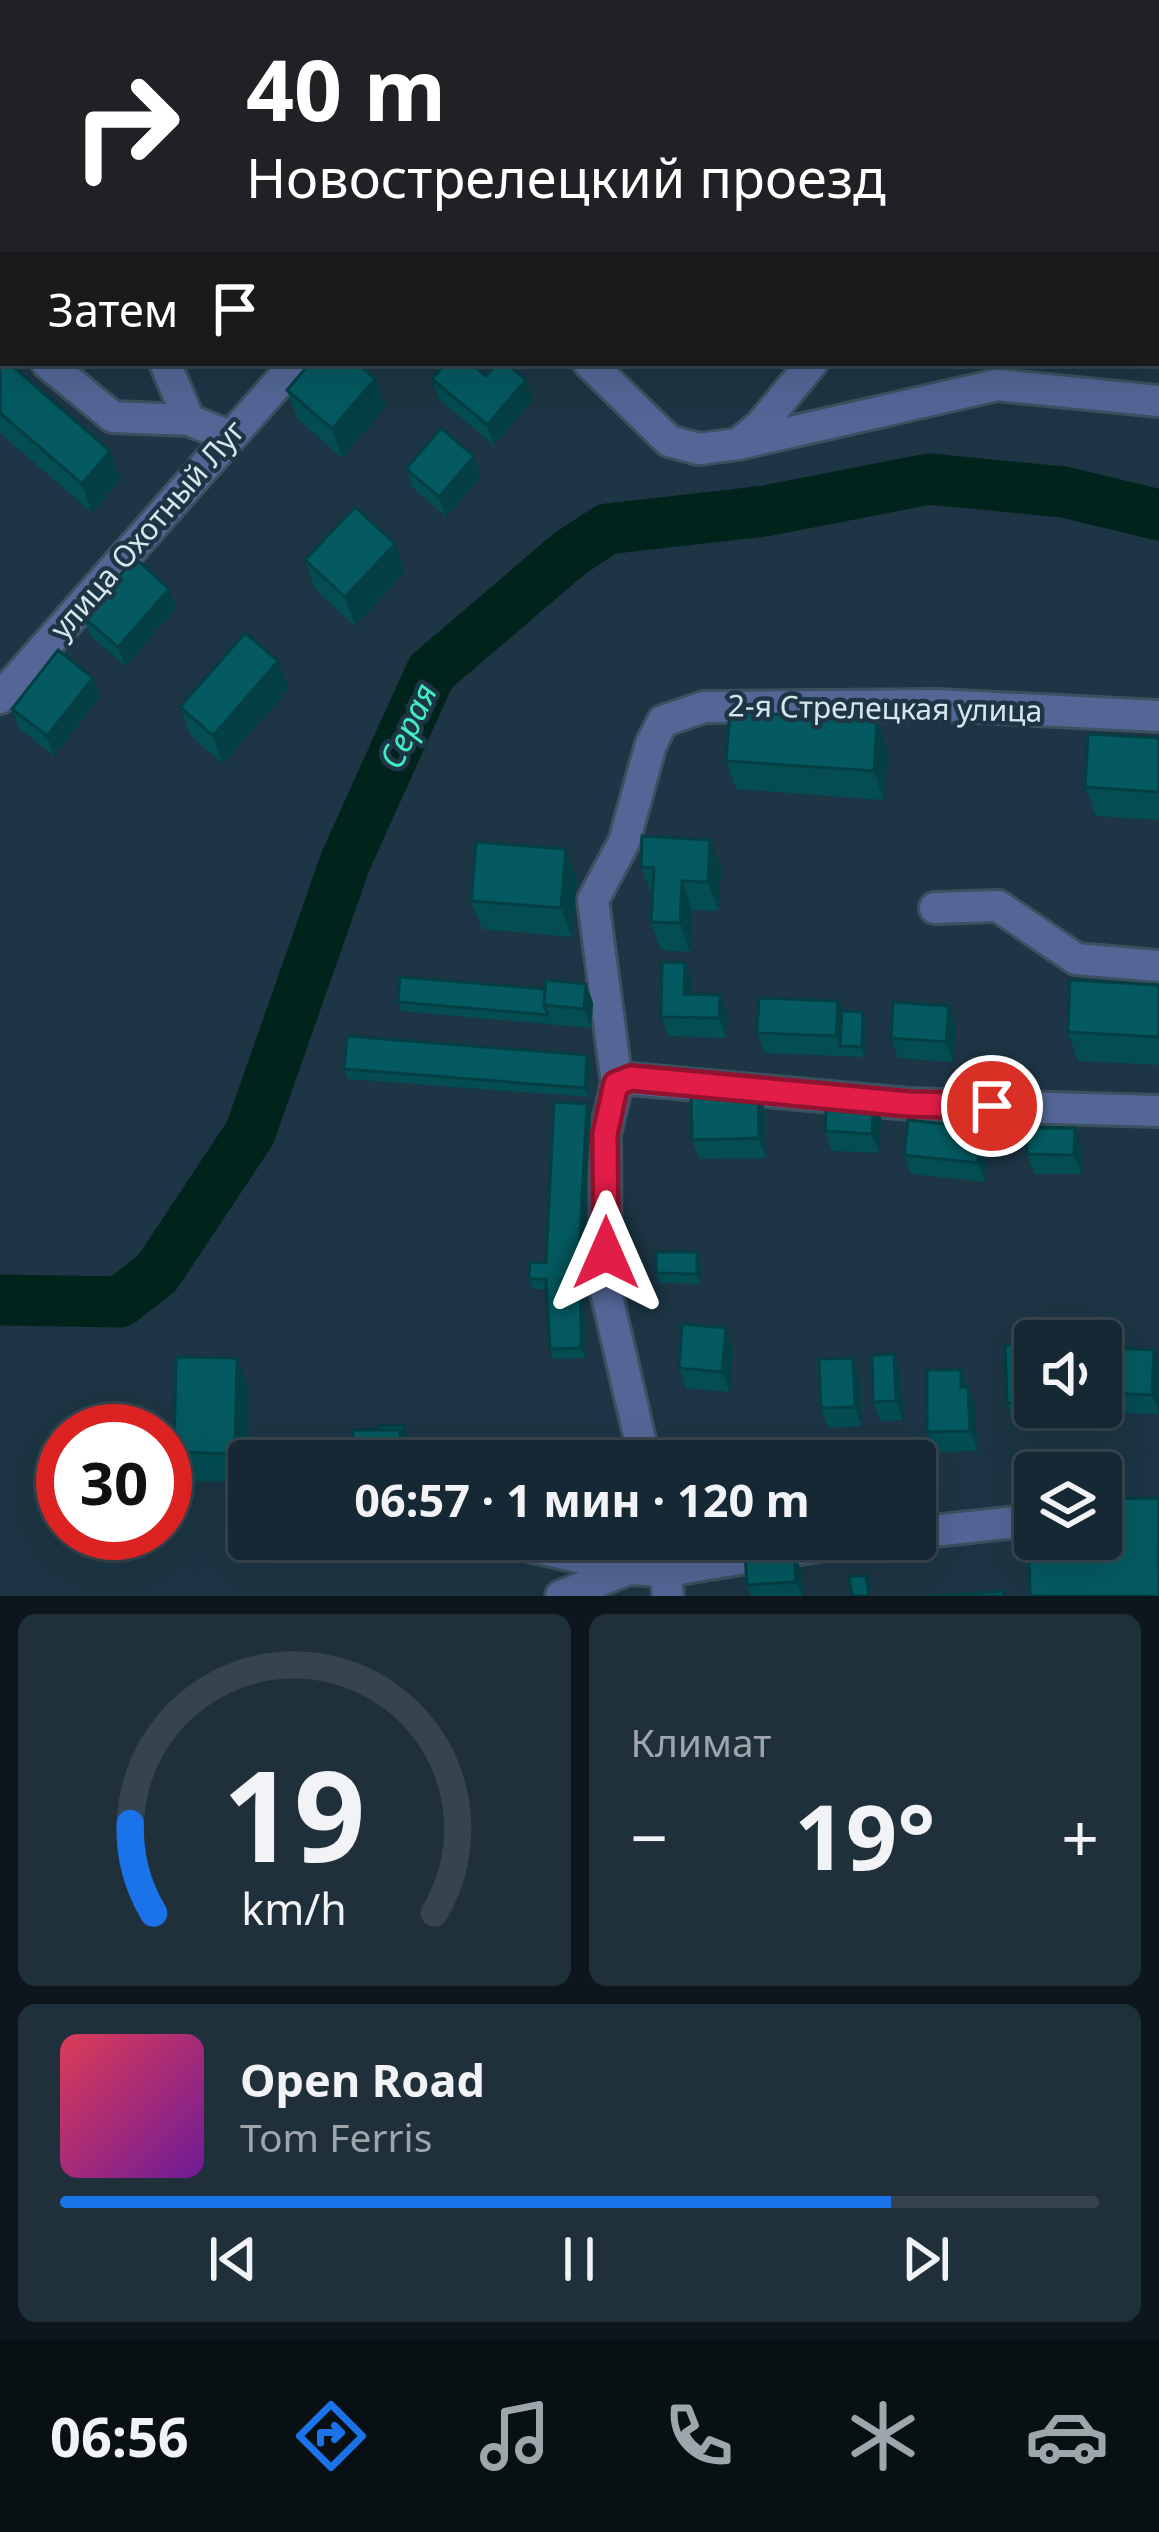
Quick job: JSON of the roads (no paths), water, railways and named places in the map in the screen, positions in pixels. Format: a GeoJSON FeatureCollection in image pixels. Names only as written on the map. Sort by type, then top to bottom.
{"type":"FeatureCollection","features":[{"type":"Feature","properties":{"kind":"street"},"geometry":{"type":"LineString","coordinates":[[51,366],[113,417],[189,420],[231,437]]}},
{"type":"Feature","properties":{"kind":"street"},"geometry":{"type":"LineString","coordinates":[[167,366],[189,420]]}},
{"type":"Feature","properties":{"kind":"street","name":"улица Охотный Луг"},"geometry":{"type":"LineString","coordinates":[[0,698],[293,366]]}},
{"type":"Feature","properties":{"kind":"street"},"geometry":{"type":"LineString","coordinates":[[592,366],[670,441],[699,449],[998,386],[1159,401]]}},
{"type":"Feature","properties":{"kind":"street"},"geometry":{"type":"LineString","coordinates":[[738,444],[760,426],[810,366]]}},
{"type":"Feature","properties":{"kind":"street","name":"2-я Стрелецкая улица"},"geometry":{"type":"LineString","coordinates":[[616,1084],[593,900],[624,842],[651,744],[663,721],[704,707],[938,705],[1159,716]]}},
{"type":"Feature","properties":{"kind":"street"},"geometry":{"type":"LineString","coordinates":[[935,908],[998,906],[1076,959],[1159,965]]}},
{"type":"Feature","properties":{"kind":"street"},"geometry":{"type":"LineString","coordinates":[[640,1440],[606,1292],[605,1134],[616,1084],[631,1078],[909,1104],[1159,1111]]}},
{"type":"Feature","properties":{"kind":"street"},"geometry":{"type":"LineString","coordinates":[[936,1531],[1014,1522]]}},
{"type":"Feature","properties":{"kind":"street"},"geometry":{"type":"LineString","coordinates":[[590,1560],[668,1583],[768,1560]]}},
{"type":"Feature","properties":{"kind":"street"},"geometry":{"type":"LineString","coordinates":[[561,1596],[629,1569]]}},
{"type":"Feature","properties":{"kind":"waterway","name":"Серая"},"geometry":{"type":"LineString","coordinates":[[0,1300],[120,1302],[157,1273],[250,1133],[346,860],[431,672],[569,554],[607,529],[765,511],[929,479],[1064,492],[1159,515]]}}]}
